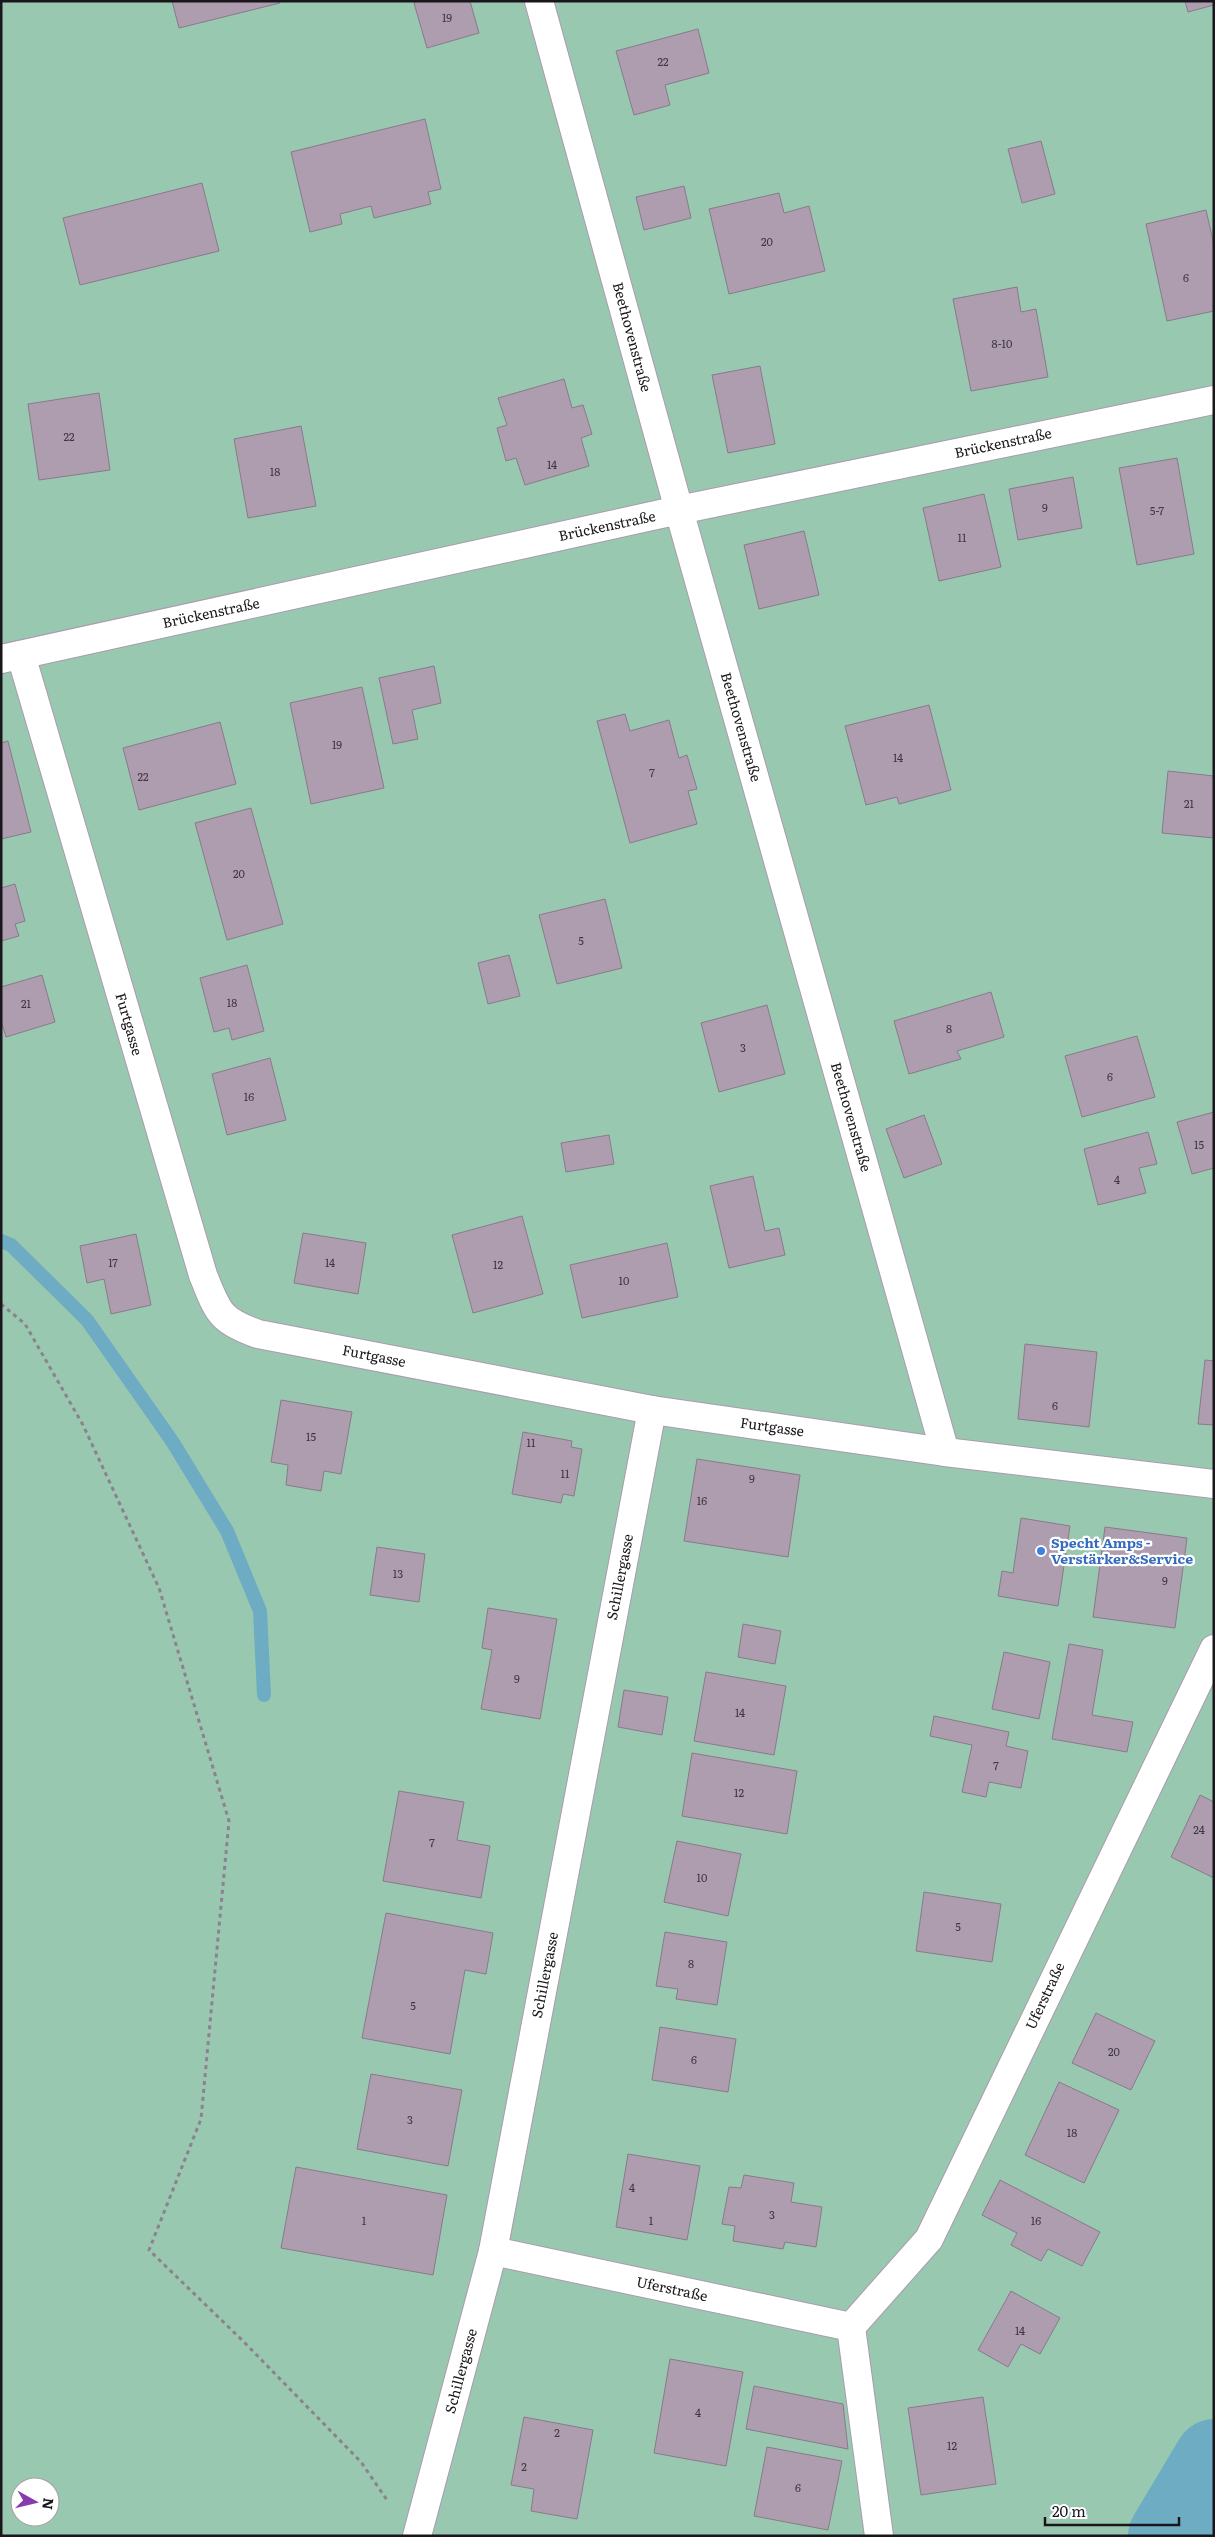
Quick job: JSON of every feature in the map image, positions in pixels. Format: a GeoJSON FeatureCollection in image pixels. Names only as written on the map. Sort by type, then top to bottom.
{"type":"FeatureCollection","features":[{"type":"Feature","properties":{"kind":"street","name":"Beethovenstraße"},"geometry":{"type":"LineString","coordinates":[[539,1],[679,510],[945,1452]]}},
{"type":"Feature","properties":{"kind":"street","name":"Brückenstraße"},"geometry":{"type":"LineString","coordinates":[[11,657],[679,510],[1214,400]]}},
{"type":"Feature","properties":{"kind":"street","name":"Furtgasse"},"geometry":{"type":"LineString","coordinates":[[11,657],[203,1275],[218,1312],[239,1327],[258,1334],[652,1410],[945,1452],[1214,1484]]}},
{"type":"Feature","properties":{"kind":"street","name":"Schillergasse"},"geometry":{"type":"LineString","coordinates":[[418,2536],[494,2252],[652,1410]]}},
{"type":"Feature","properties":{"kind":"street","name":"Uferstraße"},"geometry":{"type":"LineString","coordinates":[[494,2252],[851,2327],[929,2239],[1214,1649]]}},
{"type":"Feature","properties":{"kind":"street"},"geometry":{"type":"LineString","coordinates":[[851,2327],[879,2536]]}},
{"type":"Feature","properties":{"kind":"path"},"geometry":{"type":"LineString","coordinates":[[1,1304],[25,1324],[83,1425],[159,1588],[229,1821],[201,2119],[149,2250],[244,2342],[361,2462],[389,2503]]}},
{"type":"Feature","properties":{"kind":"green space"},"geometry":{"type":"Polygon","coordinates":[[[1,1],[1214,1],[1214,2536],[1,2536],[1,1]]]}},
{"type":"Feature","properties":{"kind":"building"},"geometry":{"type":"Polygon","coordinates":[[[172,1],[279,1],[280,3],[179,28],[172,1]]]}},
{"type":"Feature","properties":{"kind":"building"},"geometry":{"type":"Polygon","coordinates":[[[419,1],[470,1],[479,33],[427,48],[414,3],[419,1]]]}},
{"type":"Feature","properties":{"kind":"building"},"geometry":{"type":"Polygon","coordinates":[[[1185,1],[1214,1],[1214,5],[1188,12],[1185,1]]]}},
{"type":"Feature","properties":{"kind":"building"},"geometry":{"type":"Polygon","coordinates":[[[698,29],[709,73],[665,85],[670,105],[634,115],[616,51],[698,29]]]}},
{"type":"Feature","properties":{"kind":"building"},"geometry":{"type":"Polygon","coordinates":[[[425,119],[441,189],[428,192],[431,204],[374,218],[371,206],[340,214],[342,224],[310,232],[291,152],[425,119]]]}},
{"type":"Feature","properties":{"kind":"building"},"geometry":{"type":"Polygon","coordinates":[[[1041,141],[1055,194],[1022,203],[1008,149],[1041,141]]]}},
{"type":"Feature","properties":{"kind":"building"},"geometry":{"type":"Polygon","coordinates":[[[202,183],[219,251],[80,285],[63,218],[202,183]]]}},
{"type":"Feature","properties":{"kind":"building"},"geometry":{"type":"Polygon","coordinates":[[[684,186],[691,218],[644,230],[636,197],[684,186]]]}},
{"type":"Feature","properties":{"kind":"building"},"geometry":{"type":"Polygon","coordinates":[[[779,193],[784,213],[809,206],[825,271],[729,294],[709,209],[779,193]]]}},
{"type":"Feature","properties":{"kind":"building"},"geometry":{"type":"Polygon","coordinates":[[[1206,210],[1214,245],[1214,311],[1167,321],[1146,224],[1206,210]]]}},
{"type":"Feature","properties":{"kind":"building"},"geometry":{"type":"Polygon","coordinates":[[[1017,287],[1021,312],[1036,309],[1048,377],[971,391],[953,299],[1017,287]]]}},
{"type":"Feature","properties":{"kind":"building"},"geometry":{"type":"Polygon","coordinates":[[[760,366],[775,444],[728,453],[712,375],[760,366]]]}},
{"type":"Feature","properties":{"kind":"building"},"geometry":{"type":"Polygon","coordinates":[[[564,379],[572,408],[583,405],[592,434],[581,438],[589,466],[525,485],[516,458],[506,461],[497,428],[507,425],[498,398],[564,379]]]}},
{"type":"Feature","properties":{"kind":"building"},"geometry":{"type":"Polygon","coordinates":[[[99,393],[110,470],[39,480],[28,404],[99,393]]]}},
{"type":"Feature","properties":{"kind":"building"},"geometry":{"type":"Polygon","coordinates":[[[301,426],[316,506],[248,518],[234,439],[301,426]]]}},
{"type":"Feature","properties":{"kind":"building"},"geometry":{"type":"Polygon","coordinates":[[[1177,458],[1194,554],[1137,565],[1119,468],[1177,458]]]}},
{"type":"Feature","properties":{"kind":"building"},"geometry":{"type":"Polygon","coordinates":[[[1073,477],[1082,528],[1018,540],[1009,489],[1073,477]]]}},
{"type":"Feature","properties":{"kind":"building"},"geometry":{"type":"Polygon","coordinates":[[[984,494],[1001,567],[939,581],[923,508],[984,494]]]}},
{"type":"Feature","properties":{"kind":"building"},"geometry":{"type":"Polygon","coordinates":[[[804,531],[819,595],[759,609],[744,545],[804,531]]]}},
{"type":"Feature","properties":{"kind":"building"},"geometry":{"type":"Polygon","coordinates":[[[434,666],[441,703],[412,710],[418,739],[393,744],[379,678],[434,666]]]}},
{"type":"Feature","properties":{"kind":"building"},"geometry":{"type":"Polygon","coordinates":[[[362,687],[384,788],[311,804],[290,703],[362,687]]]}},
{"type":"Feature","properties":{"kind":"building"},"geometry":{"type":"Polygon","coordinates":[[[929,705],[951,790],[899,804],[897,797],[866,805],[845,726],[929,705]]]}},
{"type":"Feature","properties":{"kind":"building"},"geometry":{"type":"Polygon","coordinates":[[[625,714],[630,731],[669,720],[679,758],[687,755],[697,789],[688,791],[697,824],[630,843],[597,721],[625,714]]]}},
{"type":"Feature","properties":{"kind":"building"},"geometry":{"type":"Polygon","coordinates":[[[220,722],[236,784],[139,810],[123,748],[220,722]]]}},
{"type":"Feature","properties":{"kind":"building"},"geometry":{"type":"Polygon","coordinates":[[[8,741],[31,832],[1,839],[1,743],[8,741]]]}},
{"type":"Feature","properties":{"kind":"building"},"geometry":{"type":"Polygon","coordinates":[[[1168,771],[1214,776],[1214,838],[1162,833],[1168,771]]]}},
{"type":"Feature","properties":{"kind":"building"},"geometry":{"type":"Polygon","coordinates":[[[251,808],[283,924],[227,940],[195,823],[251,808]]]}},
{"type":"Feature","properties":{"kind":"building"},"geometry":{"type":"Polygon","coordinates":[[[15,884],[25,921],[15,924],[19,936],[1,941],[1,888],[15,884]]]}},
{"type":"Feature","properties":{"kind":"building"},"geometry":{"type":"Polygon","coordinates":[[[605,899],[622,968],[557,984],[539,915],[605,899]]]}},
{"type":"Feature","properties":{"kind":"building"},"geometry":{"type":"Polygon","coordinates":[[[509,955],[520,996],[488,1004],[478,963],[509,955]]]}},
{"type":"Feature","properties":{"kind":"building"},"geometry":{"type":"Polygon","coordinates":[[[247,965],[264,1031],[232,1040],[229,1028],[214,1032],[200,978],[247,965]]]}},
{"type":"Feature","properties":{"kind":"building"},"geometry":{"type":"Polygon","coordinates":[[[42,975],[55,1022],[6,1037],[1,1021],[1,987],[42,975]]]}},
{"type":"Feature","properties":{"kind":"building"},"geometry":{"type":"Polygon","coordinates":[[[991,992],[1004,1037],[957,1051],[961,1059],[909,1074],[894,1021],[991,992]]]}},
{"type":"Feature","properties":{"kind":"building"},"geometry":{"type":"Polygon","coordinates":[[[767,1005],[785,1074],[719,1092],[701,1023],[767,1005]]]}},
{"type":"Feature","properties":{"kind":"building"},"geometry":{"type":"Polygon","coordinates":[[[1137,1036],[1155,1097],[1082,1117],[1065,1056],[1137,1036]]]}},
{"type":"Feature","properties":{"kind":"building"},"geometry":{"type":"Polygon","coordinates":[[[270,1058],[286,1120],[227,1135],[212,1074],[270,1058]]]}},
{"type":"Feature","properties":{"kind":"building"},"geometry":{"type":"Polygon","coordinates":[[[1214,1112],[1214,1168],[1192,1174],[1177,1122],[1214,1112]]]}},
{"type":"Feature","properties":{"kind":"building"},"geometry":{"type":"Polygon","coordinates":[[[924,1115],[942,1164],[904,1178],[886,1129],[924,1115]]]}},
{"type":"Feature","properties":{"kind":"building"},"geometry":{"type":"Polygon","coordinates":[[[1148,1132],[1157,1164],[1139,1168],[1146,1193],[1098,1205],[1084,1149],[1148,1132]]]}},
{"type":"Feature","properties":{"kind":"building"},"geometry":{"type":"Polygon","coordinates":[[[609,1135],[614,1164],[566,1172],[561,1143],[609,1135]]]}},
{"type":"Feature","properties":{"kind":"building"},"geometry":{"type":"Polygon","coordinates":[[[753,1176],[765,1231],[779,1228],[785,1255],[729,1268],[710,1186],[753,1176]]]}},
{"type":"Feature","properties":{"kind":"building"},"geometry":{"type":"Polygon","coordinates":[[[522,1216],[543,1294],[473,1313],[452,1235],[522,1216]]]}},
{"type":"Feature","properties":{"kind":"building"},"geometry":{"type":"Polygon","coordinates":[[[303,1233],[366,1243],[358,1294],[294,1283],[303,1233]]]}},
{"type":"Feature","properties":{"kind":"building"},"geometry":{"type":"Polygon","coordinates":[[[136,1234],[151,1305],[111,1314],[104,1279],[87,1283],[80,1246],[136,1234]]]}},
{"type":"Feature","properties":{"kind":"building"},"geometry":{"type":"Polygon","coordinates":[[[667,1243],[678,1297],[582,1318],[570,1265],[667,1243]]]}},
{"type":"Feature","properties":{"kind":"building"},"geometry":{"type":"Polygon","coordinates":[[[1025,1344],[1097,1352],[1089,1427],[1018,1419],[1025,1344]]]}},
{"type":"Feature","properties":{"kind":"building"},"geometry":{"type":"Polygon","coordinates":[[[1205,1360],[1214,1361],[1214,1425],[1198,1424],[1205,1360]]]}},
{"type":"Feature","properties":{"kind":"building"},"geometry":{"type":"Polygon","coordinates":[[[281,1400],[352,1412],[341,1474],[324,1471],[321,1491],[286,1485],[288,1465],[271,1462],[281,1400]]]}},
{"type":"Feature","properties":{"kind":"building"},"geometry":{"type":"Polygon","coordinates":[[[523,1432],[572,1441],[571,1447],[582,1449],[574,1496],[563,1494],[561,1503],[512,1494],[523,1432]]]}},
{"type":"Feature","properties":{"kind":"building"},"geometry":{"type":"Polygon","coordinates":[[[697,1459],[800,1475],[788,1557],[684,1541],[697,1459]]]}},
{"type":"Feature","properties":{"kind":"building"},"geometry":{"type":"Polygon","coordinates":[[[1021,1518],[1070,1526],[1058,1606],[998,1596],[1002,1571],[1013,1573],[1021,1518]]]}},
{"type":"Feature","properties":{"kind":"building"},"geometry":{"type":"Polygon","coordinates":[[[1105,1527],[1187,1538],[1175,1628],[1093,1617],[1105,1527]]]}},
{"type":"Feature","properties":{"kind":"building"},"geometry":{"type":"Polygon","coordinates":[[[377,1547],[425,1554],[419,1602],[370,1595],[377,1547]]]}},
{"type":"Feature","properties":{"kind":"building"},"geometry":{"type":"Polygon","coordinates":[[[488,1608],[557,1619],[540,1719],[481,1709],[492,1650],[482,1648],[488,1608]]]}},
{"type":"Feature","properties":{"kind":"building"},"geometry":{"type":"Polygon","coordinates":[[[743,1624],[781,1631],[775,1664],[738,1657],[743,1624]]]}},
{"type":"Feature","properties":{"kind":"building"},"geometry":{"type":"Polygon","coordinates":[[[1069,1644],[1103,1650],[1092,1715],[1133,1722],[1127,1752],[1052,1739],[1069,1644]]]}},
{"type":"Feature","properties":{"kind":"building"},"geometry":{"type":"Polygon","coordinates":[[[1004,1652],[1050,1662],[1039,1719],[992,1709],[1004,1652]]]}},
{"type":"Feature","properties":{"kind":"building"},"geometry":{"type":"Polygon","coordinates":[[[706,1672],[786,1686],[774,1755],[694,1741],[706,1672]]]}},
{"type":"Feature","properties":{"kind":"building"},"geometry":{"type":"Polygon","coordinates":[[[624,1690],[668,1697],[662,1735],[618,1727],[624,1690]]]}},
{"type":"Feature","properties":{"kind":"building"},"geometry":{"type":"Polygon","coordinates":[[[934,1716],[1009,1732],[1006,1746],[1028,1751],[1021,1788],[989,1782],[986,1797],[962,1792],[972,1745],[930,1736],[934,1716]]]}},
{"type":"Feature","properties":{"kind":"building"},"geometry":{"type":"Polygon","coordinates":[[[692,1753],[797,1771],[787,1834],[682,1816],[692,1753]]]}},
{"type":"Feature","properties":{"kind":"building"},"geometry":{"type":"Polygon","coordinates":[[[399,1791],[464,1802],[457,1840],[490,1846],[481,1898],[383,1881],[399,1791]]]}},
{"type":"Feature","properties":{"kind":"building"},"geometry":{"type":"Polygon","coordinates":[[[1200,1795],[1214,1802],[1214,1878],[1171,1857],[1200,1795]]]}},
{"type":"Feature","properties":{"kind":"building"},"geometry":{"type":"Polygon","coordinates":[[[677,1841],[741,1854],[728,1916],[664,1902],[677,1841]]]}},
{"type":"Feature","properties":{"kind":"building"},"geometry":{"type":"Polygon","coordinates":[[[924,1892],[1001,1904],[992,1962],[916,1951],[924,1892]]]}},
{"type":"Feature","properties":{"kind":"building"},"geometry":{"type":"Polygon","coordinates":[[[386,1913],[493,1933],[486,1974],[465,1970],[450,2054],[362,2038],[386,1913]]]}},
{"type":"Feature","properties":{"kind":"building"},"geometry":{"type":"Polygon","coordinates":[[[665,1932],[727,1942],[717,2005],[676,1999],[678,1989],[656,1986],[665,1932]]]}},
{"type":"Feature","properties":{"kind":"building"},"geometry":{"type":"Polygon","coordinates":[[[1096,2013],[1155,2041],[1131,2090],[1072,2063],[1096,2013]]]}},
{"type":"Feature","properties":{"kind":"building"},"geometry":{"type":"Polygon","coordinates":[[[660,2027],[736,2039],[728,2092],[652,2080],[660,2027]]]}},
{"type":"Feature","properties":{"kind":"building"},"geometry":{"type":"Polygon","coordinates":[[[371,2074],[462,2090],[448,2166],[357,2149],[371,2074]]]}},
{"type":"Feature","properties":{"kind":"building"},"geometry":{"type":"Polygon","coordinates":[[[1059,2082],[1119,2110],[1084,2183],[1025,2155],[1059,2082]]]}},
{"type":"Feature","properties":{"kind":"building"},"geometry":{"type":"Polygon","coordinates":[[[628,2154],[700,2166],[687,2240],[616,2227],[628,2154]]]}},
{"type":"Feature","properties":{"kind":"building"},"geometry":{"type":"Polygon","coordinates":[[[296,2167],[447,2195],[433,2275],[281,2248],[296,2167]]]}},
{"type":"Feature","properties":{"kind":"building"},"geometry":{"type":"Polygon","coordinates":[[[744,2175],[794,2183],[791,2202],[822,2207],[816,2247],[785,2242],[783,2249],[733,2241],[735,2226],[722,2224],[729,2187],[741,2188],[744,2175]]]}},
{"type":"Feature","properties":{"kind":"building"},"geometry":{"type":"Polygon","coordinates":[[[1000,2180],[1100,2232],[1082,2266],[1048,2249],[1041,2261],[1011,2245],[1017,2233],[982,2215],[1000,2180]]]}},
{"type":"Feature","properties":{"kind":"building"},"geometry":{"type":"Polygon","coordinates":[[[1011,2291],[1060,2318],[1040,2354],[1021,2344],[1008,2367],[978,2350],[1011,2291]]]}},
{"type":"Feature","properties":{"kind":"building"},"geometry":{"type":"Polygon","coordinates":[[[670,2359],[743,2372],[726,2466],[654,2453],[670,2359]]]}},
{"type":"Feature","properties":{"kind":"building"},"geometry":{"type":"Polygon","coordinates":[[[754,2386],[843,2404],[848,2449],[746,2429],[754,2386]]]}},
{"type":"Feature","properties":{"kind":"building"},"geometry":{"type":"Polygon","coordinates":[[[983,2397],[996,2484],[921,2495],[908,2408],[983,2397]]]}},
{"type":"Feature","properties":{"kind":"building"},"geometry":{"type":"Polygon","coordinates":[[[524,2417],[593,2430],[577,2519],[531,2511],[534,2489],[511,2485],[524,2417]]]}},
{"type":"Feature","properties":{"kind":"building"},"geometry":{"type":"Polygon","coordinates":[[[767,2447],[842,2461],[828,2530],[754,2516],[767,2447]]]}},
{"type":"Feature","properties":{"kind":"waterway"},"geometry":{"type":"LineString","coordinates":[[1,1241],[11,1245],[87,1320],[172,1441],[227,1531],[260,1611],[264,1695]]}},
{"type":"Feature","properties":{"kind":"waterway"},"geometry":{"type":"LineString","coordinates":[[1168,2536],[1214,2459]]}},
{"type":"Feature","properties":{"kind":"place","name":"Specht Amps - Verstärker&Service"},"geometry":{"type":"Point","coordinates":[1041,1551]}}]}
